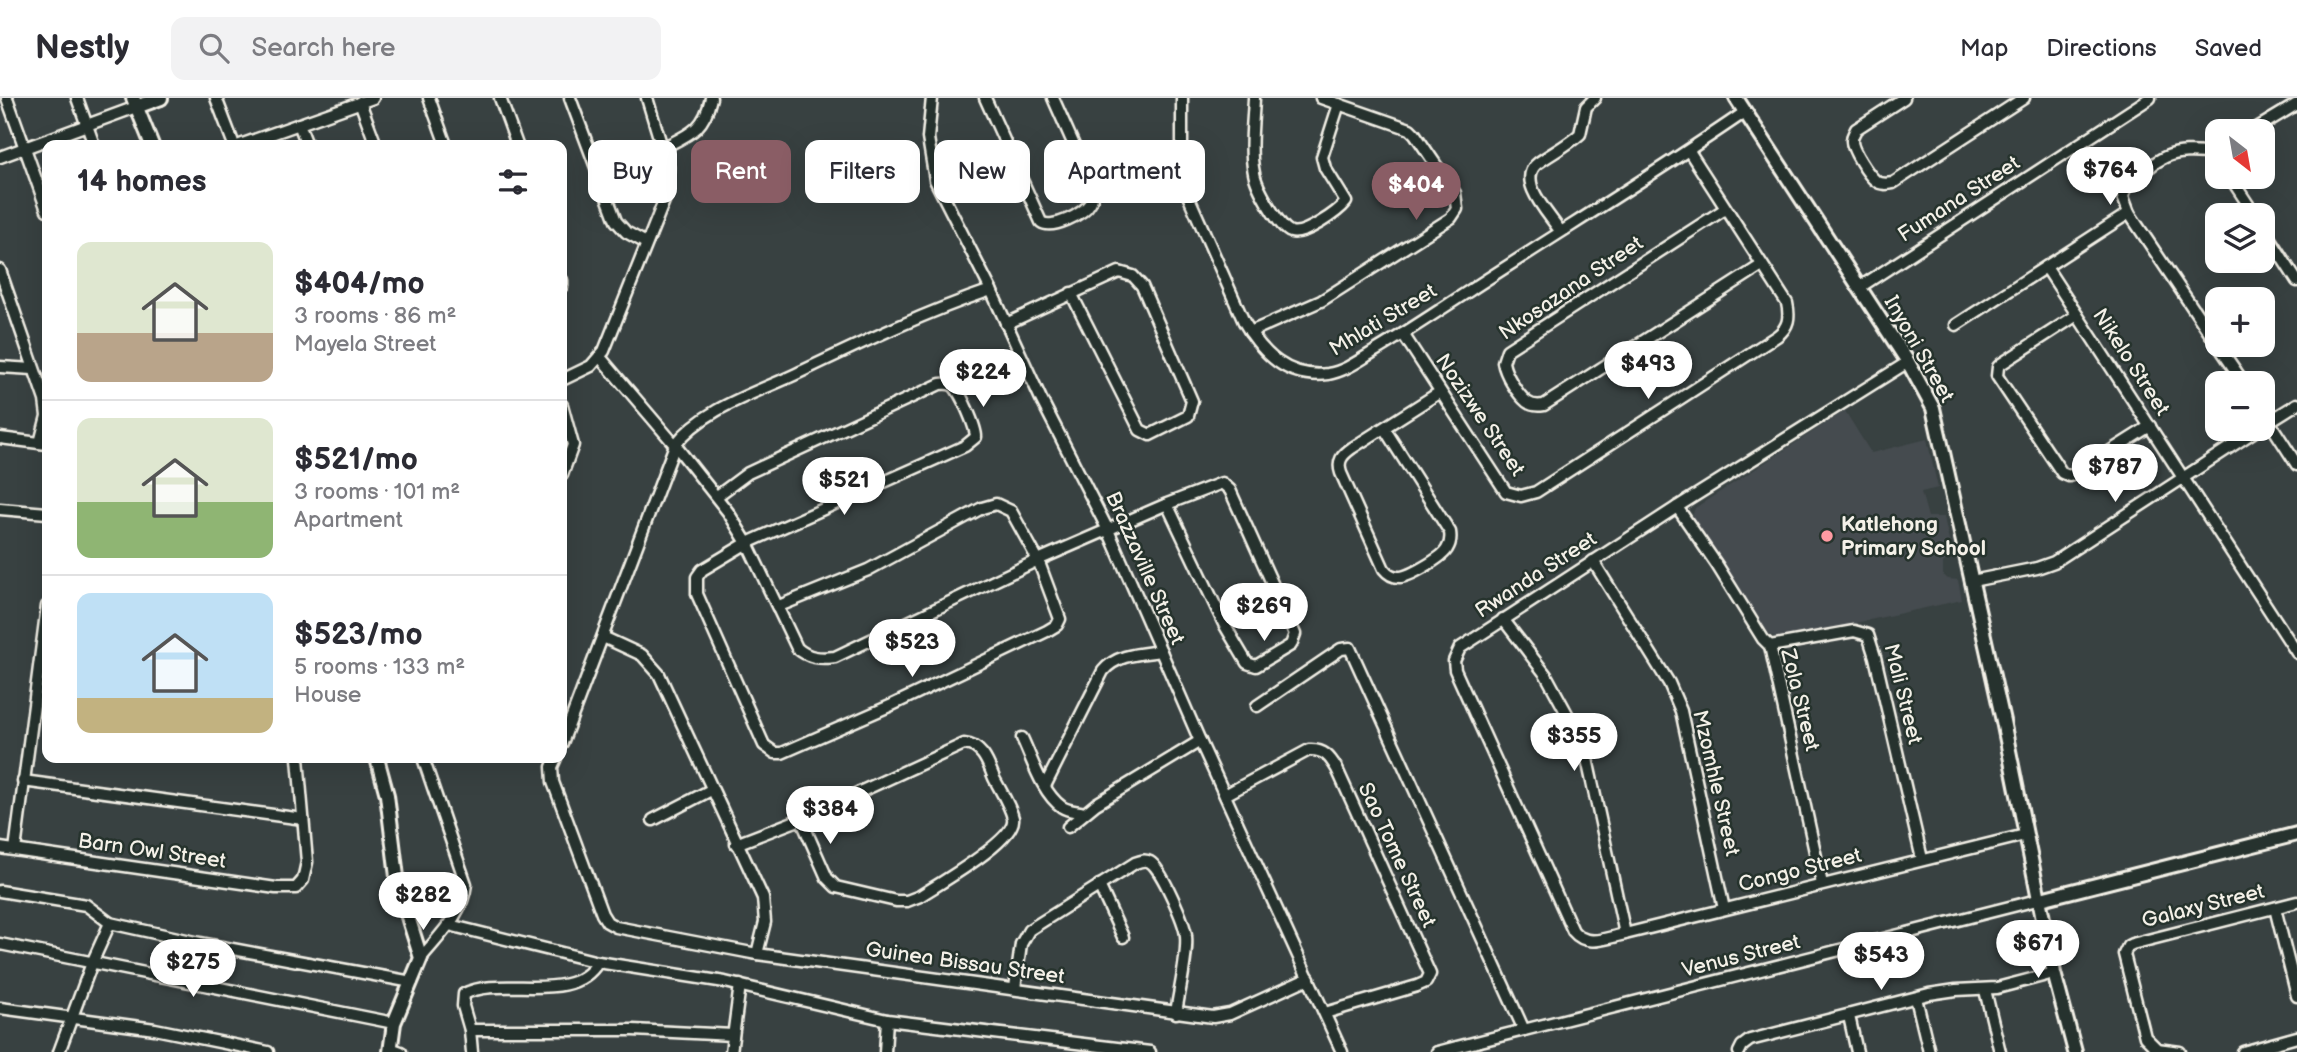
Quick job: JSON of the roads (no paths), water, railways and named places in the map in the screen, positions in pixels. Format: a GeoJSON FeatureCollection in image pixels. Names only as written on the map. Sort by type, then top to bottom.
{"type":"FeatureCollection","features":[{"type":"Feature","properties":{"kind":"street"},"geometry":{"type":"LineString","coordinates":[[7,98],[42,196]]}},
{"type":"Feature","properties":{"kind":"street"},"geometry":{"type":"LineString","coordinates":[[77,98],[92,140]]}},
{"type":"Feature","properties":{"kind":"street"},"geometry":{"type":"LineString","coordinates":[[45,140],[87,125],[135,102],[160,98]]}},
{"type":"Feature","properties":{"kind":"street"},"geometry":{"type":"LineString","coordinates":[[216,98],[232,140]]}},
{"type":"Feature","properties":{"kind":"street"},"geometry":{"type":"LineString","coordinates":[[254,140],[373,98]]}},
{"type":"Feature","properties":{"kind":"street"},"geometry":{"type":"LineString","coordinates":[[429,98],[444,140]]}},
{"type":"Feature","properties":{"kind":"street"},"geometry":{"type":"LineString","coordinates":[[500,98],[515,140]]}},
{"type":"Feature","properties":{"kind":"street"},"geometry":{"type":"LineString","coordinates":[[570,98],[616,220],[626,232],[646,243]]}},
{"type":"Feature","properties":{"kind":"street"},"geometry":{"type":"LineString","coordinates":[[647,98],[660,140]]}},
{"type":"Feature","properties":{"kind":"street"},"geometry":{"type":"LineString","coordinates":[[676,140],[698,128],[711,98]]}},
{"type":"Feature","properties":{"kind":"street","name":"Brazzaville Street"},"geometry":{"type":"LineString","coordinates":[[932,98],[928,138],[935,180],[1108,530],[1200,741],[1342,1052]]}},
{"type":"Feature","properties":{"kind":"street"},"geometry":{"type":"LineString","coordinates":[[985,98],[1041,222],[1048,226],[1058,224],[1089,205],[1093,192],[1053,98]]}},
{"type":"Feature","properties":{"kind":"street","name":"Mhlati Street"},"geometry":{"type":"LineString","coordinates":[[1182,98],[1182,182],[1250,332],[1269,356],[1286,367],[1300,372],[1322,374],[1343,370],[1403,334],[1560,231],[1689,151],[1745,112]]}},
{"type":"Feature","properties":{"kind":"street"},"geometry":{"type":"LineString","coordinates":[[1254,98],[1253,165],[1256,180],[1284,226],[1294,232],[1307,230],[1346,202],[1325,168],[1322,157],[1339,104]]}},
{"type":"Feature","properties":{"kind":"street"},"geometry":{"type":"LineString","coordinates":[[1250,332],[1321,301],[1451,218],[1457,209],[1455,193],[1415,134],[1404,125],[1321,98]]}},
{"type":"Feature","properties":{"kind":"street"},"geometry":{"type":"LineString","coordinates":[[1560,231],[1531,187],[1530,173],[1536,164],[1580,134],[1586,107],[1595,98]]}},
{"type":"Feature","properties":{"kind":"street","name":"Inyoni Street"},"geometry":{"type":"LineString","coordinates":[[1736,98],[1928,394],[1937,422],[2003,721],[2054,973],[2075,1052]]}},
{"type":"Feature","properties":{"kind":"street"},"geometry":{"type":"LineString","coordinates":[[1904,98],[1856,129],[1853,134],[1855,152],[1874,180],[1879,183],[1893,183],[2024,98]]}},
{"type":"Feature","properties":{"kind":"street","name":"Fumana Street"},"geometry":{"type":"LineString","coordinates":[[1860,287],[2150,98]]}},
{"type":"Feature","properties":{"kind":"street"},"geometry":{"type":"LineString","coordinates":[[135,102],[150,140]]}},
{"type":"Feature","properties":{"kind":"street"},"geometry":{"type":"LineString","coordinates":[[360,102],[374,140]]}},
{"type":"Feature","properties":{"kind":"street"},"geometry":{"type":"LineString","coordinates":[[2272,119],[2297,104]]}},
{"type":"Feature","properties":{"kind":"street"},"geometry":{"type":"LineString","coordinates":[[299,124],[304,140]]}},
{"type":"Feature","properties":{"kind":"street"},"geometry":{"type":"LineString","coordinates":[[0,157],[42,141]]}},
{"type":"Feature","properties":{"kind":"street","name":"Nozizwe Street"},"geometry":{"type":"LineString","coordinates":[[1403,334],[1506,492],[1529,495],[1784,330],[1790,314],[1787,303],[1689,151]]}},
{"type":"Feature","properties":{"kind":"street"},"geometry":{"type":"LineString","coordinates":[[2205,154],[2177,152],[2165,156],[2126,190],[2123,197],[2129,213],[2205,325]]}},
{"type":"Feature","properties":{"kind":"street"},"geometry":{"type":"LineString","coordinates":[[567,378],[586,369],[600,357],[614,330],[663,203]]}},
{"type":"Feature","properties":{"kind":"street","name":"Nkosazana Street"},"geometry":{"type":"LineString","coordinates":[[1726,209],[1507,350],[1503,362],[1509,377],[1526,402],[1544,405],[1762,265]]}},
{"type":"Feature","properties":{"kind":"street"},"geometry":{"type":"LineString","coordinates":[[1956,325],[2129,213]]}},
{"type":"Feature","properties":{"kind":"street"},"geometry":{"type":"LineString","coordinates":[[2275,247],[2297,281]]}},
{"type":"Feature","properties":{"kind":"street","name":"Nikelo Street"},"geometry":{"type":"LineString","coordinates":[[2046,267],[2297,653]]}},
{"type":"Feature","properties":{"kind":"street"},"geometry":{"type":"LineString","coordinates":[[0,270],[5,303],[42,395]]}},
{"type":"Feature","properties":{"kind":"street"},"geometry":{"type":"LineString","coordinates":[[1006,324],[1071,293],[1119,272],[1127,273],[1136,278],[1142,286],[1192,401],[1188,416],[1150,435],[1140,430],[1071,293]]}},
{"type":"Feature","properties":{"kind":"street"},"geometry":{"type":"LineString","coordinates":[[567,730],[675,445],[693,425],[719,410],[898,326],[990,289]]}},
{"type":"Feature","properties":{"kind":"street"},"geometry":{"type":"LineString","coordinates":[[2077,315],[2001,364],[1997,376],[2062,473],[2066,475],[2074,474],[2150,426]]}},
{"type":"Feature","properties":{"kind":"street"},"geometry":{"type":"LineString","coordinates":[[600,357],[675,445],[704,484],[717,496],[747,543],[797,648],[818,658],[835,657],[1038,560],[1167,504],[1215,484],[1227,486],[1295,634],[1291,645],[1256,666],[1247,663],[1224,624],[1167,504]]}},
{"type":"Feature","properties":{"kind":"street","name":"Rwanda Street"},"geometry":{"type":"LineString","coordinates":[[1584,940],[1573,931],[1455,670],[1454,661],[1460,648],[1908,362]]}},
{"type":"Feature","properties":{"kind":"street"},"geometry":{"type":"LineString","coordinates":[[0,367],[33,369]]}},
{"type":"Feature","properties":{"kind":"street"},"geometry":{"type":"LineString","coordinates":[[717,496],[748,473],[937,386],[948,384],[956,388],[976,429],[973,441],[747,543],[702,570],[697,577],[697,594],[764,745],[779,754],[892,705],[1055,627],[1060,619],[1038,560],[1011,511],[1002,505],[990,505],[867,569],[779,606]]}},
{"type":"Feature","properties":{"kind":"street"},"geometry":{"type":"LineString","coordinates":[[1384,428],[1450,532],[1451,538],[1445,552],[1400,578],[1384,569],[1338,466],[1345,452],[1440,392]]}},
{"type":"Feature","properties":{"kind":"street"},"geometry":{"type":"LineString","coordinates":[[2275,415],[2297,404]]}},
{"type":"Feature","properties":{"kind":"street"},"geometry":{"type":"LineString","coordinates":[[567,423],[573,445],[567,461]]}},
{"type":"Feature","properties":{"kind":"street"},"geometry":{"type":"LineString","coordinates":[[2275,434],[2297,465]]}},
{"type":"Feature","properties":{"kind":"street"},"geometry":{"type":"LineString","coordinates":[[0,438],[42,443]]}},
{"type":"Feature","properties":{"kind":"street"},"geometry":{"type":"LineString","coordinates":[[1972,581],[2054,562],[2240,441]]}},
{"type":"Feature","properties":{"kind":"street","name":"Zola Street"},"geometry":{"type":"LineString","coordinates":[[1677,507],[1770,646],[1822,884]]}},
{"type":"Feature","properties":{"kind":"street"},"geometry":{"type":"LineString","coordinates":[[0,509],[42,513]]}},
{"type":"Feature","properties":{"kind":"street","name":"Mzomhle Street"},"geometry":{"type":"LineString","coordinates":[[1593,562],[1669,683],[1681,711],[1724,909]]}},
{"type":"Feature","properties":{"kind":"street"},"geometry":{"type":"LineString","coordinates":[[1503,619],[1546,675],[1584,745],[1625,934]]}},
{"type":"Feature","properties":{"kind":"street","name":"Mali Street"},"geometry":{"type":"LineString","coordinates":[[1770,646],[1854,631],[1868,635],[1922,859]]}},
{"type":"Feature","properties":{"kind":"street"},"geometry":{"type":"LineString","coordinates":[[603,637],[642,655],[656,671],[759,890],[765,907],[765,922],[757,954]]}},
{"type":"Feature","properties":{"kind":"street"},"geometry":{"type":"LineString","coordinates":[[15,850],[42,642]]}},
{"type":"Feature","properties":{"kind":"street"},"geometry":{"type":"LineString","coordinates":[[1256,706],[1317,668],[1341,649],[1350,648],[1524,1030]]}},
{"type":"Feature","properties":{"kind":"street"},"geometry":{"type":"LineString","coordinates":[[1045,786],[1102,671],[1110,662],[1119,658],[1161,651]]}},
{"type":"Feature","properties":{"kind":"street"},"geometry":{"type":"LineString","coordinates":[[1022,738],[1045,786],[1060,806],[1084,813]]}},
{"type":"Feature","properties":{"kind":"street"},"geometry":{"type":"LineString","coordinates":[[1068,827],[1084,813],[1200,741]]}},
{"type":"Feature","properties":{"kind":"street"},"geometry":{"type":"LineString","coordinates":[[736,845],[801,819],[964,744],[971,744],[984,756],[1013,818],[1010,830],[998,843],[920,896],[907,901],[835,887],[827,878],[801,819]]}},
{"type":"Feature","properties":{"kind":"street","name":"Sao Tome Street"},"geometry":{"type":"LineString","coordinates":[[1225,795],[1309,750],[1328,755],[1337,769],[1430,974],[1426,982],[1418,986],[1325,1013]]}},
{"type":"Feature","properties":{"kind":"street"},"geometry":{"type":"LineString","coordinates":[[23,781],[303,819],[298,763]]}},
{"type":"Feature","properties":{"kind":"street"},"geometry":{"type":"LineString","coordinates":[[378,763],[387,796],[398,885],[421,958]]}},
{"type":"Feature","properties":{"kind":"street"},"geometry":{"type":"LineString","coordinates":[[394,1051],[394,1023],[421,958],[449,925],[461,903],[466,884],[425,763]]}},
{"type":"Feature","properties":{"kind":"street","name":"Guinea Bissau Street"},"geometry":{"type":"LineString","coordinates":[[554,763],[553,782],[602,914],[611,925],[757,954],[1213,1017],[1230,1014],[1309,978]]}},
{"type":"Feature","properties":{"kind":"street"},"geometry":{"type":"LineString","coordinates":[[653,820],[711,790]]}},
{"type":"Feature","properties":{"kind":"street","name":"Barn Owl Street"},"geometry":{"type":"LineString","coordinates":[[0,848],[292,889],[299,886],[303,880],[307,862],[303,819]]}},
{"type":"Feature","properties":{"kind":"street","name":"Venus Street"},"geometry":{"type":"LineString","coordinates":[[1437,1052],[2297,834]]}},
{"type":"Feature","properties":{"kind":"street","name":"Congo Street"},"geometry":{"type":"LineString","coordinates":[[1584,940],[1591,942],[1625,934],[2025,835]]}},
{"type":"Feature","properties":{"kind":"street"},"geometry":{"type":"LineString","coordinates":[[1014,988],[1021,944],[1029,930],[1141,860],[1147,860],[1156,869],[1183,925],[1186,938],[1176,1013]]}},
{"type":"Feature","properties":{"kind":"street"},"geometry":{"type":"LineString","coordinates":[[1099,886],[1123,937]]}},
{"type":"Feature","properties":{"kind":"street"},"geometry":{"type":"LineString","coordinates":[[0,891],[86,905],[110,923],[200,943],[412,982]]}},
{"type":"Feature","properties":{"kind":"street","name":"Galaxy Street"},"geometry":{"type":"LineString","coordinates":[[2180,1052],[2157,1049],[2145,1037],[2125,950],[2132,944],[2297,902]]}},
{"type":"Feature","properties":{"kind":"street"},"geometry":{"type":"LineString","coordinates":[[2275,908],[2295,973],[2297,996]]}},
{"type":"Feature","properties":{"kind":"street"},"geometry":{"type":"LineString","coordinates":[[59,1052],[110,923]]}},
{"type":"Feature","properties":{"kind":"street"},"geometry":{"type":"LineString","coordinates":[[449,925],[598,962],[740,985],[887,1020],[1150,1052]]}},
{"type":"Feature","properties":{"kind":"street"},"geometry":{"type":"LineString","coordinates":[[0,944],[394,1023]]}},
{"type":"Feature","properties":{"kind":"street"},"geometry":{"type":"LineString","coordinates":[[472,1052],[470,1030],[463,1006],[466,992],[565,984],[591,974],[598,962]]}},
{"type":"Feature","properties":{"kind":"street"},"geometry":{"type":"LineString","coordinates":[[1739,1052],[1750,1040],[1916,998],[1944,991],[1985,990],[2054,973]]}},
{"type":"Feature","properties":{"kind":"street"},"geometry":{"type":"LineString","coordinates":[[731,1052],[740,985]]}},
{"type":"Feature","properties":{"kind":"street"},"geometry":{"type":"LineString","coordinates":[[1985,990],[2000,1052]]}},
{"type":"Feature","properties":{"kind":"street"},"geometry":{"type":"LineString","coordinates":[[1916,998],[1929,1052]]}},
{"type":"Feature","properties":{"kind":"street"},"geometry":{"type":"LineString","coordinates":[[0,1008],[155,1029],[268,1052]]}},
{"type":"Feature","properties":{"kind":"street"},"geometry":{"type":"LineString","coordinates":[[1849,1016],[1857,1052]]}},
{"type":"Feature","properties":{"kind":"street"},"geometry":{"type":"LineString","coordinates":[[885,1052],[887,1020]]}},
{"type":"Feature","properties":{"kind":"street"},"geometry":{"type":"LineString","coordinates":[[470,1030],[633,1030],[733,1035]]}},
{"type":"Feature","properties":{"kind":"street"},"geometry":{"type":"LineString","coordinates":[[2243,1052],[2297,1037]]}},
{"type":"Feature","properties":{"kind":"place","name":"Katlehong Primary School"},"geometry":{"type":"Point","coordinates":[1827,536]}}]}
